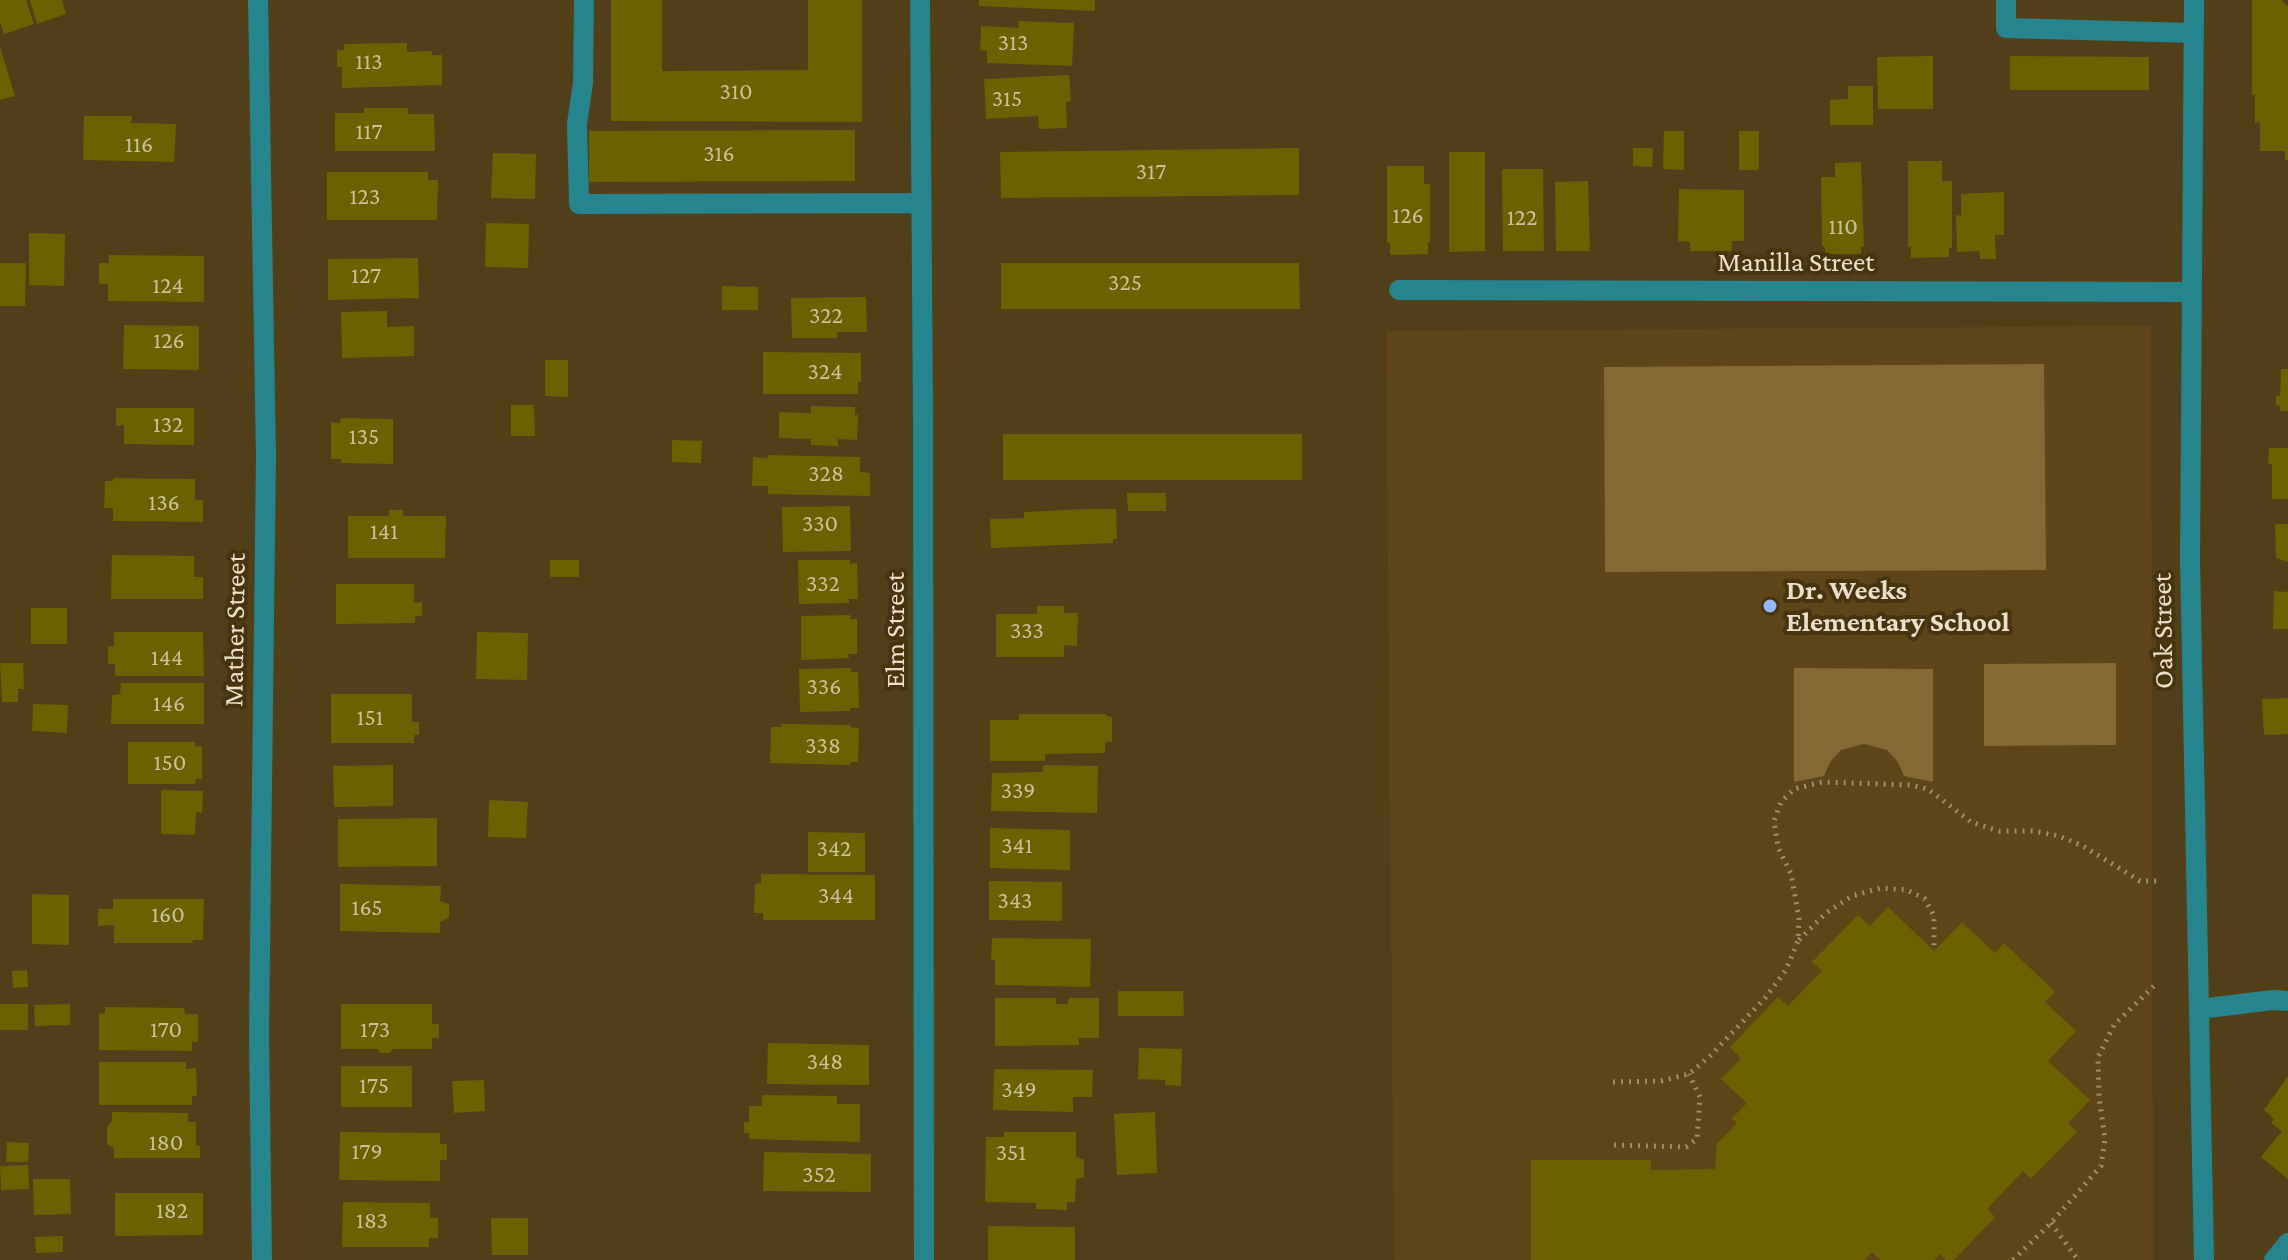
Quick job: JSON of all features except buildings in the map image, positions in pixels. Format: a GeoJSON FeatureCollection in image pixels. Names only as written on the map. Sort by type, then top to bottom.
{"type":"FeatureCollection","features":[{"type":"Feature","properties":{"kind":"street","name":"Mather Street"},"geometry":{"type":"LineString","coordinates":[[258,0],[266,456],[259,1033],[262,1260]]}},
{"type":"Feature","properties":{"kind":"street"},"geometry":{"type":"LineString","coordinates":[[584,0],[583,83],[577,124],[579,204],[922,203]]}},
{"type":"Feature","properties":{"kind":"street","name":"Elm Street"},"geometry":{"type":"LineString","coordinates":[[920,0],[924,1260]]}},
{"type":"Feature","properties":{"kind":"street"},"geometry":{"type":"LineString","coordinates":[[2006,0],[2006,28],[2194,33]]}},
{"type":"Feature","properties":{"kind":"street","name":"Oak Street"},"geometry":{"type":"LineString","coordinates":[[2194,0],[2190,560],[2204,1260]]}},
{"type":"Feature","properties":{"kind":"street","name":"Manilla Street"},"geometry":{"type":"LineString","coordinates":[[1399,290],[2192,292]]}},
{"type":"Feature","properties":{"kind":"street"},"geometry":{"type":"LineString","coordinates":[[2199,1009],[2288,1001]]}},
{"type":"Feature","properties":{"kind":"street"},"geometry":{"type":"LineString","coordinates":[[2274,1260],[2288,1243]]}},
{"type":"Feature","properties":{"kind":"path"},"geometry":{"type":"LineString","coordinates":[[1613,1082],[1661,1081],[1689,1074],[1765,998],[1786,970],[1798,941],[1799,918],[1791,874],[1778,847],[1774,821],[1781,802],[1794,789],[1822,782],[1910,785],[1928,789],[1971,822],[1999,831],[2034,831],[2059,836],[2083,846],[2140,881],[2158,881]]}},
{"type":"Feature","properties":{"kind":"path"},"geometry":{"type":"LineString","coordinates":[[1798,941],[1826,913],[1852,896],[1881,888],[1907,890],[1925,899],[1934,916],[1934,951]]}},
{"type":"Feature","properties":{"kind":"path"},"geometry":{"type":"LineString","coordinates":[[2013,1260],[2051,1223],[2101,1166],[2105,1139],[2099,1097],[2098,1057],[2114,1025],[2158,982]]}},
{"type":"Feature","properties":{"kind":"path"},"geometry":{"type":"LineString","coordinates":[[1614,1145],[1686,1147],[1697,1139],[1700,1097],[1689,1074]]}},
{"type":"Feature","properties":{"kind":"path"},"geometry":{"type":"LineString","coordinates":[[2051,1223],[2078,1260]]}},
{"type":"Feature","properties":{"kind":"shaded area","name":"Dr. Weeks Elementary School"},"geometry":{"type":"Polygon","coordinates":[[[2151,326],[2153,1260],[1394,1260],[1386,331],[2151,326]]]}},
{"type":"Feature","properties":{"kind":"shaded area"},"geometry":{"type":"Polygon","coordinates":[[[2044,364],[2046,570],[1605,572],[1604,367],[2044,364]]]}},
{"type":"Feature","properties":{"kind":"shaded area"},"geometry":{"type":"Polygon","coordinates":[[[2116,663],[2116,745],[1984,746],[1984,664],[2116,663]]]}},
{"type":"Feature","properties":{"kind":"shaded area"},"geometry":{"type":"Polygon","coordinates":[[[1794,668],[1933,669],[1933,782],[1904,776],[1898,762],[1887,750],[1864,744],[1841,750],[1830,762],[1824,776],[1794,782],[1794,668]]]}},
{"type":"Feature","properties":{"kind":"place","name":"Dr. Weeks Elementary School"},"geometry":{"type":"Point","coordinates":[1770,606]}}]}
